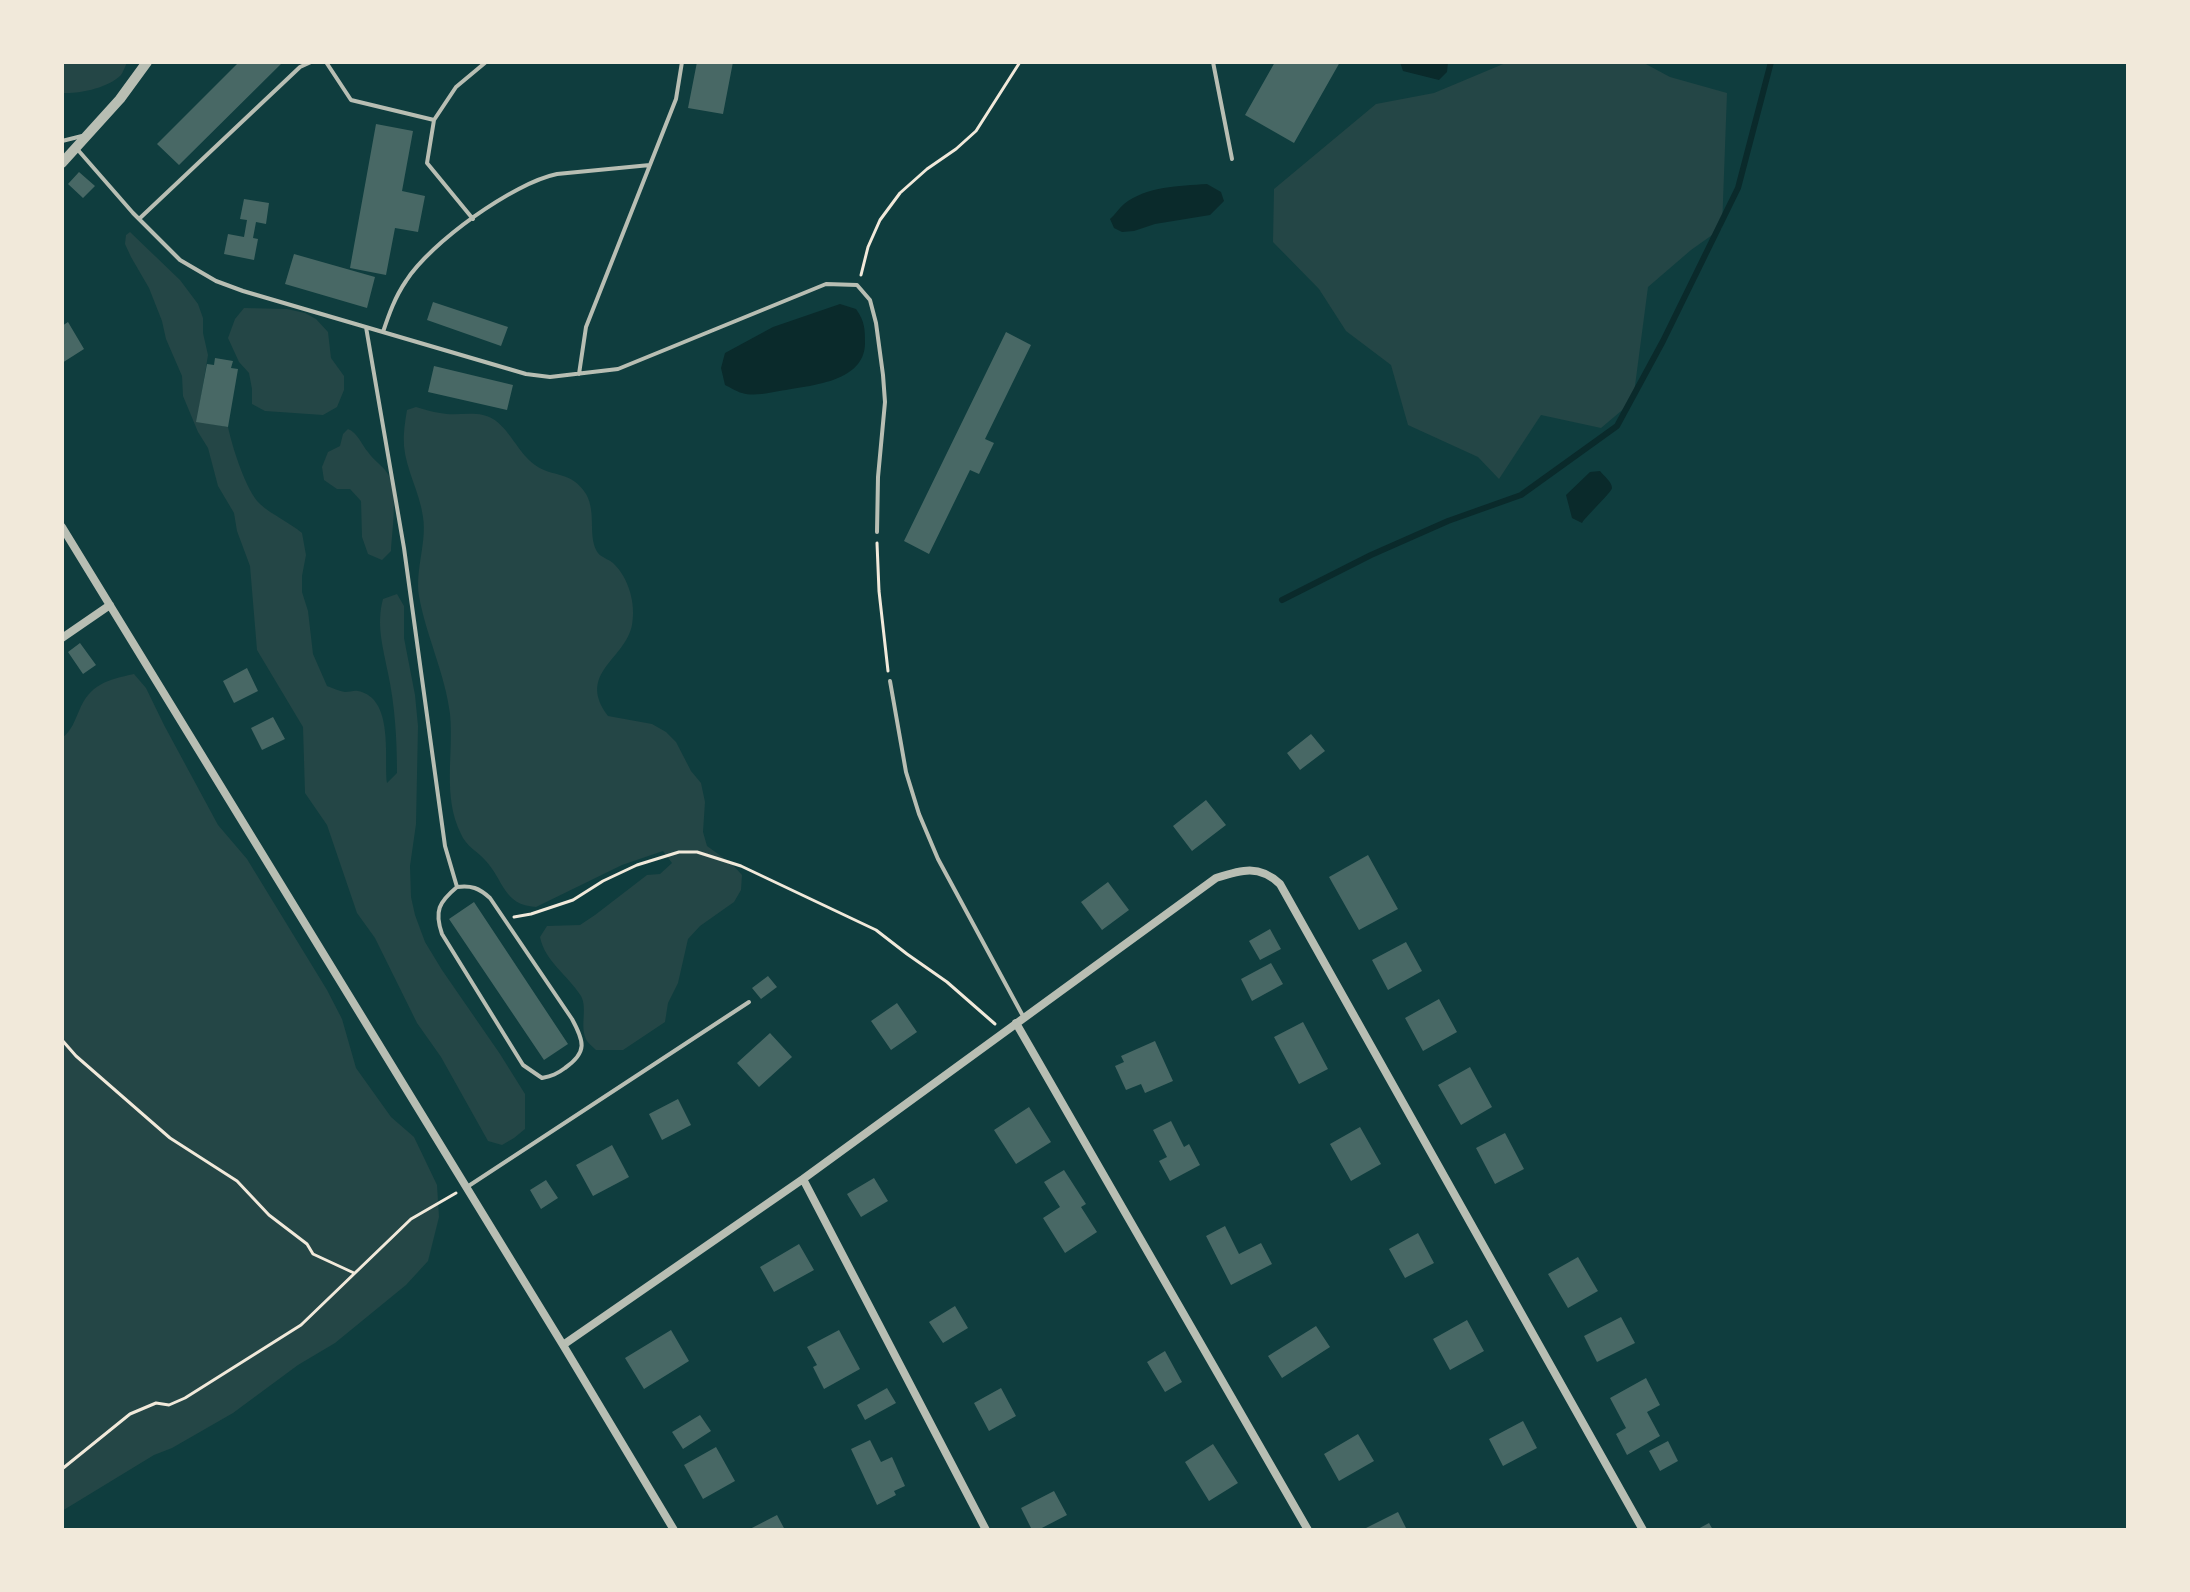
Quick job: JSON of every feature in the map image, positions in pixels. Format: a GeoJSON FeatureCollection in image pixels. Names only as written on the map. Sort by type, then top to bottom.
{"type":"FeatureCollection","features":[{"type":"Feature","properties":{"kind":"street"},"geometry":{"type":"LineString","coordinates":[[62,163],[120,99],[147,62]]}},
{"type":"Feature","properties":{"kind":"street"},"geometry":{"type":"LineString","coordinates":[[62,527],[674,1530]]}},
{"type":"Feature","properties":{"kind":"street"},"geometry":{"type":"LineString","coordinates":[[62,638],[110,605]]}},
{"type":"Feature","properties":{"kind":"street"},"geometry":{"type":"LineString","coordinates":[[563,1345],[803,1179],[1216,878],[1254,870],[1270,875],[1280,884],[1643,1530]]}},
{"type":"Feature","properties":{"kind":"street"},"geometry":{"type":"LineString","coordinates":[[1020,1020],[1308,1530]]}},
{"type":"Feature","properties":{"kind":"street"},"geometry":{"type":"LineString","coordinates":[[803,1179],[986,1530]]}},
{"type":"Feature","properties":{"kind":"lane"},"geometry":{"type":"LineString","coordinates":[[139,219],[300,67],[311,62]]}},
{"type":"Feature","properties":{"kind":"lane"},"geometry":{"type":"LineString","coordinates":[[326,62],[351,100],[434,120]]}},
{"type":"Feature","properties":{"kind":"lane"},"geometry":{"type":"LineString","coordinates":[[473,219],[427,163],[434,120],[456,87],[486,62]]}},
{"type":"Feature","properties":{"kind":"lane"},"geometry":{"type":"LineString","coordinates":[[579,374],[586,327],[676,99],[682,62]]}},
{"type":"Feature","properties":{"kind":"lane"},"geometry":{"type":"LineString","coordinates":[[1213,62],[1232,159]]}},
{"type":"Feature","properties":{"kind":"lane"},"geometry":{"type":"LineString","coordinates":[[62,141],[89,134]]}},
{"type":"Feature","properties":{"kind":"lane"},"geometry":{"type":"LineString","coordinates":[[76,148],[180,260],[216,281],[526,374],[550,377],[618,369],[826,284],[857,285],[870,300],[883,375],[885,402],[877,532]]}},
{"type":"Feature","properties":{"kind":"lane"},"geometry":{"type":"LineString","coordinates":[[383,332],[394,300],[422,261],[473,219],[521,186],[543,177],[569,172],[650,165]]}},
{"type":"Feature","properties":{"kind":"lane"},"geometry":{"type":"LineString","coordinates":[[366,327],[404,548],[445,846],[457,887]]}},
{"type":"Feature","properties":{"kind":"lane"},"geometry":{"type":"LineString","coordinates":[[890,681],[906,772],[919,814],[938,859],[1020,1020]]}},
{"type":"Feature","properties":{"kind":"lane"},"geometry":{"type":"LineString","coordinates":[[468,885],[480,889],[490,898],[581,1035],[582,1050],[577,1060],[554,1076],[542,1078],[523,1065],[442,934],[438,911],[443,899],[457,887],[468,885]]}},
{"type":"Feature","properties":{"kind":"lane"},"geometry":{"type":"LineString","coordinates":[[467,1187],[749,1002]]}},
{"type":"Feature","properties":{"kind":"path"},"geometry":{"type":"LineString","coordinates":[[857,285],[880,220],[909,185],[976,131],[1020,62]]}},
{"type":"Feature","properties":{"kind":"path"},"geometry":{"type":"LineString","coordinates":[[877,532],[879,591],[890,681]]}},
{"type":"Feature","properties":{"kind":"path"},"geometry":{"type":"LineString","coordinates":[[505,918],[531,914],[573,900],[637,865],[679,852],[697,852],[741,866],[876,930],[947,982],[1004,1032]]}},
{"type":"Feature","properties":{"kind":"path"},"geometry":{"type":"LineString","coordinates":[[62,1040],[76,1056],[170,1138],[237,1181],[269,1215],[307,1244],[313,1254],[354,1273]]}},
{"type":"Feature","properties":{"kind":"path"},"geometry":{"type":"LineString","coordinates":[[62,1469],[130,1414],[156,1403],[169,1405],[185,1398],[301,1325],[411,1219],[467,1187]]}},
{"type":"Feature","properties":{"kind":"shaded area"},"geometry":{"type":"Polygon","coordinates":[[[62,62],[127,62],[121,75],[109,83],[85,91],[62,93],[62,62]]]}},
{"type":"Feature","properties":{"kind":"shaded area"},"geometry":{"type":"Polygon","coordinates":[[[1400,62],[1448,62],[1447,72],[1439,80],[1403,71],[1400,62]]]}},
{"type":"Feature","properties":{"kind":"shaded area"},"geometry":{"type":"Polygon","coordinates":[[[1508,62],[1642,62],[1670,77],[1727,93],[1722,228],[1648,287],[1633,401],[1601,428],[1541,415],[1499,479],[1478,457],[1408,425],[1391,365],[1346,331],[1319,289],[1273,242],[1274,189],[1376,104],[1434,93],[1508,62]]]}},
{"type":"Feature","properties":{"kind":"shaded area"},"geometry":{"type":"Polygon","coordinates":[[[1207,184],[1221,192],[1224,201],[1210,215],[1122,232],[1114,228],[1110,219],[1124,204],[1143,194],[1164,188],[1207,184]]]}},
{"type":"Feature","properties":{"kind":"shaded area"},"geometry":{"type":"Polygon","coordinates":[[[130,232],[180,280],[198,304],[208,355],[197,421],[228,427],[240,468],[255,498],[302,533],[306,555],[302,592],[308,611],[313,654],[327,686],[345,692],[358,691],[369,696],[377,705],[385,730],[387,783],[397,773],[397,748],[380,618],[383,599],[397,594],[404,606],[404,638],[418,726],[411,897],[425,942],[525,1094],[525,1129],[502,1145],[488,1141],[441,1057],[417,1023],[375,938],[357,913],[327,825],[305,793],[303,727],[257,650],[250,566],[234,513],[218,486],[208,448],[183,396],[182,376],[149,288],[125,244],[126,235],[130,232]]]}},
{"type":"Feature","properties":{"kind":"shaded area"},"geometry":{"type":"Polygon","coordinates":[[[840,304],[856,309],[865,330],[862,356],[847,373],[823,383],[758,394],[747,394],[725,385],[721,368],[725,353],[773,327],[840,304]]]}},
{"type":"Feature","properties":{"kind":"shaded area"},"geometry":{"type":"Polygon","coordinates":[[[244,308],[287,309],[316,319],[328,332],[331,358],[344,376],[344,390],[337,407],[323,415],[265,411],[252,404],[249,373],[239,362],[228,338],[235,319],[244,308]]]}},
{"type":"Feature","properties":{"kind":"shaded area"},"geometry":{"type":"Polygon","coordinates":[[[416,407],[445,414],[478,414],[491,418],[499,423],[535,465],[574,481],[586,494],[591,509],[595,547],[599,554],[619,569],[630,592],[633,609],[628,637],[600,678],[597,689],[600,701],[608,716],[652,724],[676,742],[701,783],[705,802],[703,832],[707,846],[742,875],[741,890],[734,902],[700,926],[688,939],[665,1022],[623,1050],[596,1050],[587,1041],[581,996],[547,954],[540,937],[547,926],[580,925],[647,875],[660,874],[672,863],[663,851],[622,865],[536,907],[510,897],[491,868],[463,838],[455,820],[450,790],[448,699],[419,596],[423,517],[407,464],[404,442],[407,410],[416,407]]]}},
{"type":"Feature","properties":{"kind":"shaded area"},"geometry":{"type":"Polygon","coordinates":[[[348,429],[384,469],[392,484],[394,513],[391,551],[382,560],[368,554],[362,537],[361,501],[350,489],[337,489],[324,480],[322,467],[328,452],[340,446],[348,429]]]}},
{"type":"Feature","properties":{"kind":"shaded area"},"geometry":{"type":"Polygon","coordinates":[[[1600,471],[1612,488],[1582,523],[1572,518],[1566,495],[1590,472],[1600,471]]]}},
{"type":"Feature","properties":{"kind":"shaded area"},"geometry":{"type":"Polygon","coordinates":[[[134,674],[146,688],[218,825],[247,859],[327,990],[342,1019],[356,1068],[391,1117],[414,1137],[437,1185],[439,1217],[428,1261],[406,1285],[335,1343],[298,1365],[233,1413],[154,1455],[62,1511],[62,738],[94,689],[108,681],[134,674]]]}},
{"type":"Feature","properties":{"kind":"building"},"geometry":{"type":"Polygon","coordinates":[[[239,62],[283,62],[179,165],[157,144],[239,62]]]}},
{"type":"Feature","properties":{"kind":"building"},"geometry":{"type":"Polygon","coordinates":[[[697,62],[733,62],[723,114],[688,108],[697,62]]]}},
{"type":"Feature","properties":{"kind":"building"},"geometry":{"type":"Polygon","coordinates":[[[1275,62],[1340,62],[1294,143],[1245,115],[1275,62]]]}},
{"type":"Feature","properties":{"kind":"building"},"geometry":{"type":"Polygon","coordinates":[[[376,124],[413,131],[402,191],[425,196],[418,232],[395,228],[386,275],[350,268],[376,124]]]}},
{"type":"Feature","properties":{"kind":"building"},"geometry":{"type":"Polygon","coordinates":[[[79,172],[95,186],[83,198],[68,184],[79,172]]]}},
{"type":"Feature","properties":{"kind":"building"},"geometry":{"type":"Polygon","coordinates":[[[244,199],[269,203],[266,224],[256,222],[253,238],[258,239],[254,260],[224,254],[228,234],[244,237],[247,220],[240,219],[244,199]]]}},
{"type":"Feature","properties":{"kind":"building"},"geometry":{"type":"Polygon","coordinates":[[[294,254],[375,277],[367,308],[285,284],[294,254]]]}},
{"type":"Feature","properties":{"kind":"building"},"geometry":{"type":"Polygon","coordinates":[[[433,302],[508,327],[501,346],[427,320],[433,302]]]}},
{"type":"Feature","properties":{"kind":"building"},"geometry":{"type":"Polygon","coordinates":[[[68,322],[84,349],[62,363],[62,326],[68,322]]]}},
{"type":"Feature","properties":{"kind":"building"},"geometry":{"type":"Polygon","coordinates":[[[1006,332],[1031,345],[985,439],[994,443],[979,474],[970,470],[929,554],[904,541],[1006,332]]]}},
{"type":"Feature","properties":{"kind":"building"},"geometry":{"type":"Polygon","coordinates":[[[215,358],[233,361],[231,368],[238,369],[228,427],[196,422],[207,364],[214,365],[215,358]]]}},
{"type":"Feature","properties":{"kind":"building"},"geometry":{"type":"Polygon","coordinates":[[[434,366],[513,385],[507,410],[428,392],[434,366]]]}},
{"type":"Feature","properties":{"kind":"building"},"geometry":{"type":"Polygon","coordinates":[[[80,643],[96,665],[83,674],[68,652],[80,643]]]}},
{"type":"Feature","properties":{"kind":"building"},"geometry":{"type":"Polygon","coordinates":[[[247,668],[258,691],[234,703],[223,681],[247,668]]]}},
{"type":"Feature","properties":{"kind":"building"},"geometry":{"type":"Polygon","coordinates":[[[273,717],[285,739],[262,750],[251,728],[273,717]]]}},
{"type":"Feature","properties":{"kind":"building"},"geometry":{"type":"Polygon","coordinates":[[[1311,734],[1325,751],[1300,770],[1287,753],[1311,734]]]}},
{"type":"Feature","properties":{"kind":"building"},"geometry":{"type":"Polygon","coordinates":[[[1206,800],[1226,825],[1192,851],[1173,826],[1206,800]]]}},
{"type":"Feature","properties":{"kind":"building"},"geometry":{"type":"Polygon","coordinates":[[[1368,855],[1398,909],[1359,930],[1329,877],[1368,855]]]}},
{"type":"Feature","properties":{"kind":"building"},"geometry":{"type":"Polygon","coordinates":[[[1108,882],[1129,910],[1102,930],[1081,902],[1108,882]]]}},
{"type":"Feature","properties":{"kind":"building"},"geometry":{"type":"Polygon","coordinates":[[[474,902],[568,1044],[544,1060],[449,919],[474,902]]]}},
{"type":"Feature","properties":{"kind":"building"},"geometry":{"type":"Polygon","coordinates":[[[1270,929],[1281,949],[1260,960],[1249,941],[1270,929]]]}},
{"type":"Feature","properties":{"kind":"building"},"geometry":{"type":"Polygon","coordinates":[[[1406,942],[1422,971],[1388,990],[1372,960],[1406,942]]]}},
{"type":"Feature","properties":{"kind":"building"},"geometry":{"type":"Polygon","coordinates":[[[1271,963],[1283,984],[1252,1001],[1241,979],[1271,963]]]}},
{"type":"Feature","properties":{"kind":"building"},"geometry":{"type":"Polygon","coordinates":[[[768,976],[777,987],[761,999],[752,988],[768,976]]]}},
{"type":"Feature","properties":{"kind":"building"},"geometry":{"type":"Polygon","coordinates":[[[1439,999],[1457,1032],[1423,1051],[1405,1018],[1439,999]]]}},
{"type":"Feature","properties":{"kind":"building"},"geometry":{"type":"Polygon","coordinates":[[[897,1003],[917,1032],[891,1050],[871,1021],[897,1003]]]}},
{"type":"Feature","properties":{"kind":"building"},"geometry":{"type":"Polygon","coordinates":[[[1303,1022],[1328,1069],[1299,1084],[1274,1037],[1303,1022]]]}},
{"type":"Feature","properties":{"kind":"building"},"geometry":{"type":"Polygon","coordinates":[[[770,1033],[792,1057],[759,1087],[737,1063],[770,1033]]]}},
{"type":"Feature","properties":{"kind":"building"},"geometry":{"type":"Polygon","coordinates":[[[1155,1041],[1173,1081],[1145,1093],[1141,1084],[1126,1090],[1115,1066],[1124,1062],[1121,1056],[1155,1041]]]}},
{"type":"Feature","properties":{"kind":"building"},"geometry":{"type":"Polygon","coordinates":[[[1470,1067],[1492,1107],[1461,1125],[1438,1085],[1470,1067]]]}},
{"type":"Feature","properties":{"kind":"building"},"geometry":{"type":"Polygon","coordinates":[[[678,1099],[691,1125],[662,1140],[649,1114],[678,1099]]]}},
{"type":"Feature","properties":{"kind":"building"},"geometry":{"type":"Polygon","coordinates":[[[1029,1107],[1051,1142],[1016,1164],[994,1130],[1029,1107]]]}},
{"type":"Feature","properties":{"kind":"building"},"geometry":{"type":"Polygon","coordinates":[[[1171,1121],[1184,1147],[1189,1144],[1200,1165],[1170,1181],[1159,1161],[1167,1157],[1153,1130],[1171,1121]]]}},
{"type":"Feature","properties":{"kind":"building"},"geometry":{"type":"Polygon","coordinates":[[[1360,1127],[1381,1164],[1351,1181],[1330,1144],[1360,1127]]]}},
{"type":"Feature","properties":{"kind":"building"},"geometry":{"type":"Polygon","coordinates":[[[1505,1133],[1524,1169],[1495,1184],[1476,1148],[1505,1133]]]}},
{"type":"Feature","properties":{"kind":"building"},"geometry":{"type":"Polygon","coordinates":[[[612,1145],[629,1177],[593,1196],[576,1165],[612,1145]]]}},
{"type":"Feature","properties":{"kind":"building"},"geometry":{"type":"Polygon","coordinates":[[[1064,1170],[1086,1204],[1081,1207],[1097,1232],[1065,1253],[1043,1218],[1060,1207],[1044,1182],[1064,1170]]]}},
{"type":"Feature","properties":{"kind":"building"},"geometry":{"type":"Polygon","coordinates":[[[874,1178],[888,1201],[861,1217],[847,1194],[874,1178]]]}},
{"type":"Feature","properties":{"kind":"building"},"geometry":{"type":"Polygon","coordinates":[[[546,1180],[558,1198],[541,1209],[530,1190],[546,1180]]]}},
{"type":"Feature","properties":{"kind":"building"},"geometry":{"type":"Polygon","coordinates":[[[1225,1226],[1239,1254],[1261,1243],[1272,1264],[1231,1285],[1206,1236],[1225,1226]]]}},
{"type":"Feature","properties":{"kind":"building"},"geometry":{"type":"Polygon","coordinates":[[[1418,1233],[1434,1263],[1405,1278],[1389,1249],[1418,1233]]]}},
{"type":"Feature","properties":{"kind":"building"},"geometry":{"type":"Polygon","coordinates":[[[799,1244],[814,1270],[774,1292],[760,1267],[799,1244]]]}},
{"type":"Feature","properties":{"kind":"building"},"geometry":{"type":"Polygon","coordinates":[[[1578,1257],[1598,1291],[1568,1308],[1548,1274],[1578,1257]]]}},
{"type":"Feature","properties":{"kind":"building"},"geometry":{"type":"Polygon","coordinates":[[[955,1306],[968,1328],[943,1343],[929,1322],[955,1306]]]}},
{"type":"Feature","properties":{"kind":"building"},"geometry":{"type":"Polygon","coordinates":[[[1621,1317],[1635,1343],[1597,1362],[1584,1336],[1621,1317]]]}},
{"type":"Feature","properties":{"kind":"building"},"geometry":{"type":"Polygon","coordinates":[[[1467,1320],[1484,1351],[1450,1370],[1433,1339],[1467,1320]]]}},
{"type":"Feature","properties":{"kind":"building"},"geometry":{"type":"Polygon","coordinates":[[[1316,1326],[1330,1347],[1282,1378],[1268,1356],[1316,1326]]]}},
{"type":"Feature","properties":{"kind":"building"},"geometry":{"type":"Polygon","coordinates":[[[671,1330],[689,1361],[644,1389],[625,1358],[671,1330]]]}},
{"type":"Feature","properties":{"kind":"building"},"geometry":{"type":"Polygon","coordinates":[[[839,1330],[860,1369],[824,1389],[813,1367],[817,1365],[807,1347],[839,1330]]]}},
{"type":"Feature","properties":{"kind":"building"},"geometry":{"type":"Polygon","coordinates":[[[1165,1351],[1182,1382],[1165,1392],[1147,1362],[1165,1351]]]}},
{"type":"Feature","properties":{"kind":"building"},"geometry":{"type":"Polygon","coordinates":[[[1646,1378],[1660,1405],[1647,1412],[1660,1436],[1627,1455],[1616,1434],[1626,1428],[1610,1398],[1646,1378]]]}},
{"type":"Feature","properties":{"kind":"building"},"geometry":{"type":"Polygon","coordinates":[[[887,1388],[896,1403],[865,1420],[857,1405],[887,1388]]]}},
{"type":"Feature","properties":{"kind":"building"},"geometry":{"type":"Polygon","coordinates":[[[1001,1388],[1016,1416],[989,1431],[974,1403],[1001,1388]]]}},
{"type":"Feature","properties":{"kind":"building"},"geometry":{"type":"Polygon","coordinates":[[[700,1415],[711,1431],[683,1449],[672,1432],[700,1415]]]}},
{"type":"Feature","properties":{"kind":"building"},"geometry":{"type":"Polygon","coordinates":[[[1523,1421],[1537,1448],[1503,1466],[1489,1439],[1523,1421]]]}},
{"type":"Feature","properties":{"kind":"building"},"geometry":{"type":"Polygon","coordinates":[[[1358,1434],[1374,1461],[1339,1481],[1324,1454],[1358,1434]]]}},
{"type":"Feature","properties":{"kind":"building"},"geometry":{"type":"Polygon","coordinates":[[[870,1440],[881,1462],[892,1457],[905,1486],[877,1505],[851,1449],[870,1440]]]}},
{"type":"Feature","properties":{"kind":"building"},"geometry":{"type":"Polygon","coordinates":[[[1668,1441],[1678,1461],[1660,1471],[1649,1451],[1668,1441]]]}},
{"type":"Feature","properties":{"kind":"building"},"geometry":{"type":"Polygon","coordinates":[[[1213,1444],[1238,1483],[1209,1501],[1185,1462],[1213,1444]]]}},
{"type":"Feature","properties":{"kind":"building"},"geometry":{"type":"Polygon","coordinates":[[[716,1447],[735,1481],[703,1499],[684,1465],[716,1447]]]}},
{"type":"Feature","properties":{"kind":"building"},"geometry":{"type":"Polygon","coordinates":[[[1054,1491],[1067,1515],[1032,1530],[1021,1508],[1054,1491]]]}},
{"type":"Feature","properties":{"kind":"building"},"geometry":{"type":"Polygon","coordinates":[[[1398,1512],[1407,1530],[1362,1530],[1398,1512]]]}},
{"type":"Feature","properties":{"kind":"building"},"geometry":{"type":"Polygon","coordinates":[[[777,1515],[785,1530],[748,1530],[777,1515]]]}},
{"type":"Feature","properties":{"kind":"building"},"geometry":{"type":"Polygon","coordinates":[[[1709,1523],[1713,1530],[1696,1530],[1709,1523]]]}},
{"type":"Feature","properties":{"kind":"waterway"},"geometry":{"type":"LineString","coordinates":[[1282,600],[1448,521],[1521,495],[1617,426],[1663,341],[1738,188],[1771,62]]}}]}
